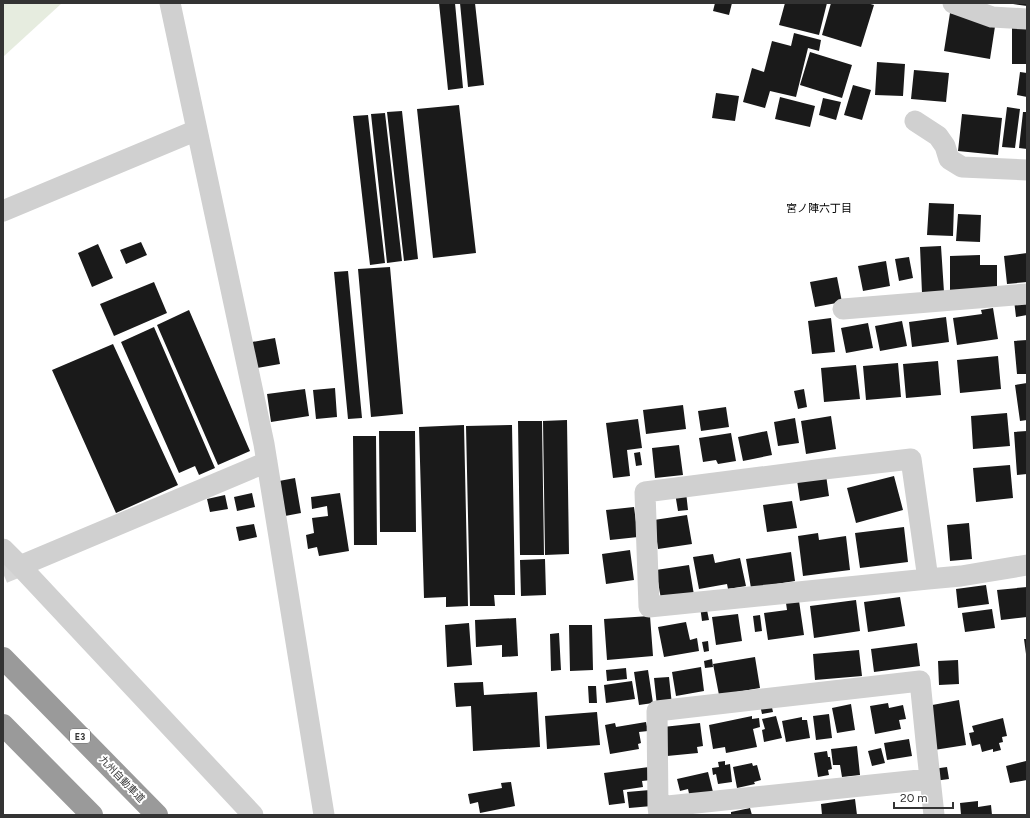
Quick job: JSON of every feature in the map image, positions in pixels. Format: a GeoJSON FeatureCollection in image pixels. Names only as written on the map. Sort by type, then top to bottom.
{"type":"FeatureCollection","features":[{"type":"Feature","properties":{"kind":"highway","name":"九州自動車道"},"geometry":{"type":"LineString","coordinates":[[3,658],[157,815]]}},
{"type":"Feature","properties":{"kind":"highway"},"geometry":{"type":"LineString","coordinates":[[3,725],[92,815]]}},
{"type":"Feature","properties":{"kind":"street"},"geometry":{"type":"LineString","coordinates":[[170,3],[267,462],[324,815]]}},
{"type":"Feature","properties":{"kind":"street"},"geometry":{"type":"LineString","coordinates":[[953,3],[992,17],[1027,19]]}},
{"type":"Feature","properties":{"kind":"street"},"geometry":{"type":"LineString","coordinates":[[915,121],[938,136],[945,146],[949,159],[962,167],[1027,170]]}},
{"type":"Feature","properties":{"kind":"street"},"geometry":{"type":"LineString","coordinates":[[3,211],[196,130]]}},
{"type":"Feature","properties":{"kind":"street"},"geometry":{"type":"LineString","coordinates":[[842,309],[1027,294]]}},
{"type":"Feature","properties":{"kind":"street"},"geometry":{"type":"LineString","coordinates":[[928,579],[911,459],[645,492],[649,607],[961,576],[1027,565]]}},
{"type":"Feature","properties":{"kind":"street"},"geometry":{"type":"LineString","coordinates":[[20,566],[267,462]]}},
{"type":"Feature","properties":{"kind":"street"},"geometry":{"type":"LineString","coordinates":[[3,549],[253,815]]}},
{"type":"Feature","properties":{"kind":"street"},"geometry":{"type":"LineString","coordinates":[[930,779],[658,811],[657,711],[920,681],[934,815]]}},
{"type":"Feature","properties":{"kind":"shaded area"},"geometry":{"type":"Polygon","coordinates":[[[3,3],[62,3],[3,57],[3,3]]]}},
{"type":"Feature","properties":{"kind":"building"},"geometry":{"type":"Polygon","coordinates":[[[439,3],[455,3],[463,88],[448,90],[439,3]]]}},
{"type":"Feature","properties":{"kind":"building"},"geometry":{"type":"Polygon","coordinates":[[[460,3],[475,3],[484,85],[468,87],[460,3]]]}},
{"type":"Feature","properties":{"kind":"building"},"geometry":{"type":"Polygon","coordinates":[[[715,3],[732,3],[729,15],[713,11],[715,3]]]}},
{"type":"Feature","properties":{"kind":"building"},"geometry":{"type":"Polygon","coordinates":[[[785,3],[827,3],[819,35],[779,25],[785,3]]]}},
{"type":"Feature","properties":{"kind":"building"},"geometry":{"type":"Polygon","coordinates":[[[831,3],[867,3],[874,5],[861,47],[822,35],[831,3]]]}},
{"type":"Feature","properties":{"kind":"building"},"geometry":{"type":"Polygon","coordinates":[[[1027,3],[1027,6],[1013,4],[1027,3]]]}},
{"type":"Feature","properties":{"kind":"building"},"geometry":{"type":"Polygon","coordinates":[[[950,13],[996,20],[990,59],[944,51],[950,13]]]}},
{"type":"Feature","properties":{"kind":"building"},"geometry":{"type":"Polygon","coordinates":[[[1012,27],[1027,27],[1027,64],[1012,64],[1012,27]]]}},
{"type":"Feature","properties":{"kind":"building"},"geometry":{"type":"Polygon","coordinates":[[[794,33],[821,40],[819,51],[808,48],[796,97],[770,91],[765,108],[743,102],[752,68],[764,72],[772,41],[791,46],[794,33]]]}},
{"type":"Feature","properties":{"kind":"building"},"geometry":{"type":"Polygon","coordinates":[[[810,52],[852,65],[842,98],[800,85],[810,52]]]}},
{"type":"Feature","properties":{"kind":"building"},"geometry":{"type":"Polygon","coordinates":[[[877,62],[905,64],[903,96],[875,95],[877,62]]]}},
{"type":"Feature","properties":{"kind":"building"},"geometry":{"type":"Polygon","coordinates":[[[914,70],[949,73],[946,102],[911,99],[914,70]]]}},
{"type":"Feature","properties":{"kind":"building"},"geometry":{"type":"Polygon","coordinates":[[[1020,72],[1027,73],[1027,97],[1017,95],[1020,72]]]}},
{"type":"Feature","properties":{"kind":"building"},"geometry":{"type":"Polygon","coordinates":[[[853,85],[871,90],[862,120],[844,115],[853,85]]]}},
{"type":"Feature","properties":{"kind":"building"},"geometry":{"type":"Polygon","coordinates":[[[716,93],[739,96],[735,121],[712,118],[716,93]]]}},
{"type":"Feature","properties":{"kind":"building"},"geometry":{"type":"Polygon","coordinates":[[[780,97],[815,106],[810,127],[775,119],[780,97]]]}},
{"type":"Feature","properties":{"kind":"building"},"geometry":{"type":"Polygon","coordinates":[[[823,98],[841,102],[836,120],[819,115],[823,98]]]}},
{"type":"Feature","properties":{"kind":"building"},"geometry":{"type":"Polygon","coordinates":[[[459,105],[476,253],[433,258],[417,109],[459,105]]]}},
{"type":"Feature","properties":{"kind":"building"},"geometry":{"type":"Polygon","coordinates":[[[1007,107],[1020,109],[1015,148],[1002,147],[1007,107]]]}},
{"type":"Feature","properties":{"kind":"building"},"geometry":{"type":"Polygon","coordinates":[[[402,111],[418,259],[404,261],[387,112],[402,111]]]}},
{"type":"Feature","properties":{"kind":"building"},"geometry":{"type":"Polygon","coordinates":[[[1023,112],[1027,112],[1027,149],[1019,148],[1023,112]]]}},
{"type":"Feature","properties":{"kind":"building"},"geometry":{"type":"Polygon","coordinates":[[[385,113],[402,261],[387,263],[371,114],[385,113]]]}},
{"type":"Feature","properties":{"kind":"building"},"geometry":{"type":"Polygon","coordinates":[[[962,114],[1002,118],[998,155],[958,151],[962,114]]]}},
{"type":"Feature","properties":{"kind":"building"},"geometry":{"type":"Polygon","coordinates":[[[368,115],[385,263],[370,265],[353,116],[368,115]]]}},
{"type":"Feature","properties":{"kind":"building"},"geometry":{"type":"Polygon","coordinates":[[[929,203],[954,204],[953,236],[927,235],[929,203]]]}},
{"type":"Feature","properties":{"kind":"building"},"geometry":{"type":"Polygon","coordinates":[[[958,214],[981,215],[980,242],[956,241],[958,214]]]}},
{"type":"Feature","properties":{"kind":"building"},"geometry":{"type":"Polygon","coordinates":[[[141,242],[147,255],[126,264],[120,250],[141,242]]]}},
{"type":"Feature","properties":{"kind":"building"},"geometry":{"type":"Polygon","coordinates":[[[98,244],[113,278],[92,287],[78,253],[98,244]]]}},
{"type":"Feature","properties":{"kind":"building"},"geometry":{"type":"Polygon","coordinates":[[[941,246],[944,292],[922,293],[920,247],[941,246]]]}},
{"type":"Feature","properties":{"kind":"building"},"geometry":{"type":"Polygon","coordinates":[[[1027,253],[1027,282],[1007,284],[1004,256],[1027,253]]]}},
{"type":"Feature","properties":{"kind":"building"},"geometry":{"type":"Polygon","coordinates":[[[980,255],[980,265],[997,265],[997,291],[950,292],[950,256],[980,255]]]}},
{"type":"Feature","properties":{"kind":"building"},"geometry":{"type":"Polygon","coordinates":[[[909,257],[913,278],[899,281],[895,259],[909,257]]]}},
{"type":"Feature","properties":{"kind":"building"},"geometry":{"type":"Polygon","coordinates":[[[886,261],[890,286],[863,291],[858,266],[886,261]]]}},
{"type":"Feature","properties":{"kind":"building"},"geometry":{"type":"Polygon","coordinates":[[[390,267],[403,414],[371,417],[358,269],[390,267]]]}},
{"type":"Feature","properties":{"kind":"building"},"geometry":{"type":"Polygon","coordinates":[[[348,271],[362,418],[348,419],[334,272],[348,271]]]}},
{"type":"Feature","properties":{"kind":"building"},"geometry":{"type":"Polygon","coordinates":[[[837,277],[842,302],[815,307],[810,282],[837,277]]]}},
{"type":"Feature","properties":{"kind":"building"},"geometry":{"type":"Polygon","coordinates":[[[154,282],[167,313],[114,336],[100,304],[154,282]]]}},
{"type":"Feature","properties":{"kind":"building"},"geometry":{"type":"Polygon","coordinates":[[[1014,300],[1027,302],[1027,315],[1016,317],[1014,300]]]}},
{"type":"Feature","properties":{"kind":"building"},"geometry":{"type":"Polygon","coordinates":[[[993,308],[998,339],[957,345],[953,318],[982,314],[981,310],[993,308]]]}},
{"type":"Feature","properties":{"kind":"building"},"geometry":{"type":"Polygon","coordinates":[[[189,310],[250,451],[218,465],[157,325],[189,310]]]}},
{"type":"Feature","properties":{"kind":"building"},"geometry":{"type":"Polygon","coordinates":[[[946,317],[949,342],[912,347],[909,322],[946,317]]]}},
{"type":"Feature","properties":{"kind":"building"},"geometry":{"type":"Polygon","coordinates":[[[831,318],[835,352],[812,354],[808,321],[831,318]]]}},
{"type":"Feature","properties":{"kind":"building"},"geometry":{"type":"Polygon","coordinates":[[[902,321],[907,346],[880,351],[875,326],[902,321]]]}},
{"type":"Feature","properties":{"kind":"building"},"geometry":{"type":"Polygon","coordinates":[[[868,323],[873,348],[846,353],[841,328],[868,323]]]}},
{"type":"Feature","properties":{"kind":"building"},"geometry":{"type":"Polygon","coordinates":[[[154,327],[215,468],[199,475],[195,466],[179,473],[121,342],[154,327]]]}},
{"type":"Feature","properties":{"kind":"building"},"geometry":{"type":"Polygon","coordinates":[[[275,338],[280,364],[257,368],[252,342],[275,338]]]}},
{"type":"Feature","properties":{"kind":"building"},"geometry":{"type":"Polygon","coordinates":[[[1027,340],[1027,374],[1017,374],[1014,341],[1027,340]]]}},
{"type":"Feature","properties":{"kind":"building"},"geometry":{"type":"Polygon","coordinates":[[[113,344],[178,485],[116,513],[52,370],[113,344]]]}},
{"type":"Feature","properties":{"kind":"building"},"geometry":{"type":"Polygon","coordinates":[[[998,356],[1001,389],[960,393],[957,360],[998,356]]]}},
{"type":"Feature","properties":{"kind":"building"},"geometry":{"type":"Polygon","coordinates":[[[938,361],[941,395],[906,398],[903,364],[938,361]]]}},
{"type":"Feature","properties":{"kind":"building"},"geometry":{"type":"Polygon","coordinates":[[[898,363],[901,397],[866,400],[863,366],[898,363]]]}},
{"type":"Feature","properties":{"kind":"building"},"geometry":{"type":"Polygon","coordinates":[[[856,365],[860,399],[824,402],[821,368],[856,365]]]}},
{"type":"Feature","properties":{"kind":"building"},"geometry":{"type":"Polygon","coordinates":[[[1027,383],[1027,420],[1020,421],[1015,385],[1027,383]]]}},
{"type":"Feature","properties":{"kind":"building"},"geometry":{"type":"Polygon","coordinates":[[[335,388],[337,417],[316,419],[313,390],[335,388]]]}},
{"type":"Feature","properties":{"kind":"building"},"geometry":{"type":"Polygon","coordinates":[[[305,389],[309,416],[271,422],[267,394],[305,389]]]}},
{"type":"Feature","properties":{"kind":"building"},"geometry":{"type":"Polygon","coordinates":[[[804,389],[807,407],[798,409],[794,391],[804,389]]]}},
{"type":"Feature","properties":{"kind":"building"},"geometry":{"type":"Polygon","coordinates":[[[683,405],[686,429],[646,434],[643,410],[683,405]]]}},
{"type":"Feature","properties":{"kind":"building"},"geometry":{"type":"Polygon","coordinates":[[[726,407],[729,427],[701,431],[698,411],[726,407]]]}},
{"type":"Feature","properties":{"kind":"building"},"geometry":{"type":"Polygon","coordinates":[[[1007,413],[1010,446],[973,449],[971,416],[1007,413]]]}},
{"type":"Feature","properties":{"kind":"building"},"geometry":{"type":"Polygon","coordinates":[[[831,416],[836,449],[806,454],[801,421],[831,416]]]}},
{"type":"Feature","properties":{"kind":"building"},"geometry":{"type":"Polygon","coordinates":[[[795,418],[799,443],[778,446],[774,422],[795,418]]]}},
{"type":"Feature","properties":{"kind":"building"},"geometry":{"type":"Polygon","coordinates":[[[638,419],[642,448],[627,450],[630,476],[613,478],[606,423],[638,419]]]}},
{"type":"Feature","properties":{"kind":"building"},"geometry":{"type":"Polygon","coordinates":[[[567,420],[569,554],[545,555],[543,421],[567,420]]]}},
{"type":"Feature","properties":{"kind":"building"},"geometry":{"type":"Polygon","coordinates":[[[518,421],[542,421],[544,555],[520,555],[518,421]]]}},
{"type":"Feature","properties":{"kind":"building"},"geometry":{"type":"Polygon","coordinates":[[[464,425],[468,606],[446,607],[446,597],[424,598],[419,427],[464,425]]]}},
{"type":"Feature","properties":{"kind":"building"},"geometry":{"type":"Polygon","coordinates":[[[512,425],[515,595],[494,595],[495,606],[470,606],[466,426],[512,425]]]}},
{"type":"Feature","properties":{"kind":"building"},"geometry":{"type":"Polygon","coordinates":[[[379,431],[415,431],[416,532],[380,532],[379,431]]]}},
{"type":"Feature","properties":{"kind":"building"},"geometry":{"type":"Polygon","coordinates":[[[767,431],[772,455],[743,461],[738,437],[767,431]]]}},
{"type":"Feature","properties":{"kind":"building"},"geometry":{"type":"Polygon","coordinates":[[[1027,431],[1027,474],[1017,475],[1014,432],[1027,431]]]}},
{"type":"Feature","properties":{"kind":"building"},"geometry":{"type":"Polygon","coordinates":[[[731,433],[736,461],[718,464],[716,460],[703,462],[699,438],[731,433]]]}},
{"type":"Feature","properties":{"kind":"building"},"geometry":{"type":"Polygon","coordinates":[[[353,436],[376,436],[377,545],[354,545],[353,436]]]}},
{"type":"Feature","properties":{"kind":"building"},"geometry":{"type":"Polygon","coordinates":[[[679,445],[683,475],[655,478],[652,448],[679,445]]]}},
{"type":"Feature","properties":{"kind":"building"},"geometry":{"type":"Polygon","coordinates":[[[640,452],[642,465],[636,466],[634,453],[640,452]]]}},
{"type":"Feature","properties":{"kind":"building"},"geometry":{"type":"Polygon","coordinates":[[[1010,465],[1013,498],[976,502],[973,468],[1010,465]]]}},
{"type":"Feature","properties":{"kind":"building"},"geometry":{"type":"Polygon","coordinates":[[[826,475],[829,496],[800,501],[797,480],[826,475]]]}},
{"type":"Feature","properties":{"kind":"building"},"geometry":{"type":"Polygon","coordinates":[[[894,476],[903,510],[856,523],[847,488],[894,476]]]}},
{"type":"Feature","properties":{"kind":"building"},"geometry":{"type":"Polygon","coordinates":[[[295,478],[301,513],[285,516],[279,481],[295,478]]]}},
{"type":"Feature","properties":{"kind":"building"},"geometry":{"type":"Polygon","coordinates":[[[686,492],[688,510],[678,511],[675,493],[686,492]]]}},
{"type":"Feature","properties":{"kind":"building"},"geometry":{"type":"Polygon","coordinates":[[[252,493],[255,507],[237,511],[234,497],[252,493]]]}},
{"type":"Feature","properties":{"kind":"building"},"geometry":{"type":"Polygon","coordinates":[[[340,493],[349,551],[319,556],[317,547],[308,549],[306,535],[314,533],[312,518],[328,516],[327,506],[312,509],[311,497],[340,493]]]}},
{"type":"Feature","properties":{"kind":"building"},"geometry":{"type":"Polygon","coordinates":[[[225,495],[228,509],[210,512],[207,499],[225,495]]]}},
{"type":"Feature","properties":{"kind":"building"},"geometry":{"type":"Polygon","coordinates":[[[792,501],[797,528],[767,532],[763,505],[792,501]]]}},
{"type":"Feature","properties":{"kind":"building"},"geometry":{"type":"Polygon","coordinates":[[[634,507],[638,537],[610,540],[606,510],[634,507]]]}},
{"type":"Feature","properties":{"kind":"building"},"geometry":{"type":"Polygon","coordinates":[[[687,515],[692,544],[658,549],[654,520],[687,515]]]}},
{"type":"Feature","properties":{"kind":"building"},"geometry":{"type":"Polygon","coordinates":[[[969,523],[972,559],[950,561],[947,525],[969,523]]]}},
{"type":"Feature","properties":{"kind":"building"},"geometry":{"type":"Polygon","coordinates":[[[254,524],[257,537],[239,541],[236,527],[254,524]]]}},
{"type":"Feature","properties":{"kind":"building"},"geometry":{"type":"Polygon","coordinates":[[[904,527],[908,562],[860,568],[855,533],[904,527]]]}},
{"type":"Feature","properties":{"kind":"building"},"geometry":{"type":"Polygon","coordinates":[[[818,533],[819,540],[846,536],[850,570],[803,576],[798,536],[818,533]]]}},
{"type":"Feature","properties":{"kind":"building"},"geometry":{"type":"Polygon","coordinates":[[[630,550],[634,580],[606,584],[602,554],[630,550]]]}},
{"type":"Feature","properties":{"kind":"building"},"geometry":{"type":"Polygon","coordinates":[[[791,552],[795,581],[751,588],[746,559],[791,552]]]}},
{"type":"Feature","properties":{"kind":"building"},"geometry":{"type":"Polygon","coordinates":[[[713,554],[715,563],[740,558],[746,586],[728,589],[727,584],[699,589],[693,557],[713,554]]]}},
{"type":"Feature","properties":{"kind":"building"},"geometry":{"type":"Polygon","coordinates":[[[545,559],[546,595],[521,596],[520,560],[545,559]]]}},
{"type":"Feature","properties":{"kind":"building"},"geometry":{"type":"Polygon","coordinates":[[[689,565],[694,595],[661,599],[656,570],[689,565]]]}},
{"type":"Feature","properties":{"kind":"building"},"geometry":{"type":"Polygon","coordinates":[[[986,585],[989,604],[958,608],[956,589],[986,585]]]}},
{"type":"Feature","properties":{"kind":"building"},"geometry":{"type":"Polygon","coordinates":[[[1027,587],[1027,617],[1001,620],[997,590],[1027,587]]]}},
{"type":"Feature","properties":{"kind":"building"},"geometry":{"type":"Polygon","coordinates":[[[900,597],[905,626],[868,632],[864,602],[900,597]]]}},
{"type":"Feature","properties":{"kind":"building"},"geometry":{"type":"Polygon","coordinates":[[[856,600],[860,631],[814,638],[810,606],[856,600]]]}},
{"type":"Feature","properties":{"kind":"building"},"geometry":{"type":"Polygon","coordinates":[[[799,601],[804,635],[768,640],[764,613],[787,610],[786,603],[799,601]]]}},
{"type":"Feature","properties":{"kind":"building"},"geometry":{"type":"Polygon","coordinates":[[[706,605],[709,620],[702,621],[700,606],[706,605]]]}},
{"type":"Feature","properties":{"kind":"building"},"geometry":{"type":"Polygon","coordinates":[[[992,609],[995,628],[965,632],[962,613],[992,609]]]}},
{"type":"Feature","properties":{"kind":"building"},"geometry":{"type":"Polygon","coordinates":[[[738,614],[742,641],[716,645],[712,617],[738,614]]]}},
{"type":"Feature","properties":{"kind":"building"},"geometry":{"type":"Polygon","coordinates":[[[760,615],[762,631],[755,632],[753,616],[760,615]]]}},
{"type":"Feature","properties":{"kind":"building"},"geometry":{"type":"Polygon","coordinates":[[[650,616],[653,656],[607,660],[604,619],[650,616]]]}},
{"type":"Feature","properties":{"kind":"building"},"geometry":{"type":"Polygon","coordinates":[[[516,618],[518,656],[502,657],[502,645],[476,647],[475,620],[516,618]]]}},
{"type":"Feature","properties":{"kind":"building"},"geometry":{"type":"Polygon","coordinates":[[[686,622],[690,640],[697,638],[699,651],[664,657],[658,627],[686,622]]]}},
{"type":"Feature","properties":{"kind":"building"},"geometry":{"type":"Polygon","coordinates":[[[469,623],[472,665],[447,667],[445,625],[469,623]]]}},
{"type":"Feature","properties":{"kind":"building"},"geometry":{"type":"Polygon","coordinates":[[[569,625],[592,625],[593,670],[570,671],[569,625]]]}},
{"type":"Feature","properties":{"kind":"building"},"geometry":{"type":"Polygon","coordinates":[[[559,633],[561,670],[551,671],[550,634],[559,633]]]}},
{"type":"Feature","properties":{"kind":"building"},"geometry":{"type":"Polygon","coordinates":[[[1024,639],[1027,639],[1027,654],[1026,654],[1024,639]]]}},
{"type":"Feature","properties":{"kind":"building"},"geometry":{"type":"Polygon","coordinates":[[[708,641],[709,651],[704,652],[702,642],[708,641]]]}},
{"type":"Feature","properties":{"kind":"building"},"geometry":{"type":"Polygon","coordinates":[[[917,643],[920,666],[874,672],[871,649],[917,643]]]}},
{"type":"Feature","properties":{"kind":"building"},"geometry":{"type":"Polygon","coordinates":[[[859,650],[862,676],[815,680],[813,654],[859,650]]]}},
{"type":"Feature","properties":{"kind":"building"},"geometry":{"type":"Polygon","coordinates":[[[755,657],[760,688],[719,695],[713,664],[755,657]]]}},
{"type":"Feature","properties":{"kind":"building"},"geometry":{"type":"Polygon","coordinates":[[[712,659],[713,667],[705,668],[704,661],[712,659]]]}},
{"type":"Feature","properties":{"kind":"building"},"geometry":{"type":"Polygon","coordinates":[[[958,660],[959,684],[939,685],[938,661],[958,660]]]}},
{"type":"Feature","properties":{"kind":"building"},"geometry":{"type":"Polygon","coordinates":[[[701,667],[704,691],[676,696],[672,672],[701,667]]]}},
{"type":"Feature","properties":{"kind":"building"},"geometry":{"type":"Polygon","coordinates":[[[626,668],[627,679],[607,681],[606,670],[626,668]]]}},
{"type":"Feature","properties":{"kind":"building"},"geometry":{"type":"Polygon","coordinates":[[[648,670],[653,703],[639,705],[634,672],[648,670]]]}},
{"type":"Feature","properties":{"kind":"building"},"geometry":{"type":"Polygon","coordinates":[[[669,677],[672,705],[657,706],[654,678],[669,677]]]}},
{"type":"Feature","properties":{"kind":"building"},"geometry":{"type":"Polygon","coordinates":[[[632,681],[635,699],[606,703],[604,685],[632,681]]]}},
{"type":"Feature","properties":{"kind":"building"},"geometry":{"type":"Polygon","coordinates":[[[483,682],[484,695],[537,692],[540,747],[473,751],[471,706],[456,707],[454,683],[483,682]]]}},
{"type":"Feature","properties":{"kind":"building"},"geometry":{"type":"Polygon","coordinates":[[[588,686],[596,686],[597,703],[589,703],[588,686]]]}},
{"type":"Feature","properties":{"kind":"building"},"geometry":{"type":"Polygon","coordinates":[[[959,700],[966,745],[934,750],[927,706],[959,700]]]}},
{"type":"Feature","properties":{"kind":"building"},"geometry":{"type":"Polygon","coordinates":[[[771,703],[773,712],[762,714],[760,705],[771,703]]]}},
{"type":"Feature","properties":{"kind":"building"},"geometry":{"type":"Polygon","coordinates":[[[888,703],[889,708],[903,705],[906,719],[899,720],[901,729],[875,734],[870,706],[888,703]]]}},
{"type":"Feature","properties":{"kind":"building"},"geometry":{"type":"Polygon","coordinates":[[[851,704],[855,730],[837,733],[832,708],[851,704]]]}},
{"type":"Feature","properties":{"kind":"building"},"geometry":{"type":"Polygon","coordinates":[[[597,712],[600,745],[547,749],[545,716],[597,712]]]}},
{"type":"Feature","properties":{"kind":"building"},"geometry":{"type":"Polygon","coordinates":[[[829,714],[832,738],[816,740],[813,716],[829,714]]]}},
{"type":"Feature","properties":{"kind":"building"},"geometry":{"type":"Polygon","coordinates":[[[752,716],[752,719],[759,718],[760,727],[753,729],[757,747],[726,753],[725,747],[713,749],[709,725],[752,716]]]}},
{"type":"Feature","properties":{"kind":"building"},"geometry":{"type":"Polygon","coordinates":[[[776,716],[782,738],[764,742],[762,730],[765,729],[762,719],[776,716]]]}},
{"type":"Feature","properties":{"kind":"building"},"geometry":{"type":"Polygon","coordinates":[[[802,717],[802,720],[807,720],[810,738],[786,742],[782,721],[802,717]]]}},
{"type":"Feature","properties":{"kind":"building"},"geometry":{"type":"Polygon","coordinates":[[[1003,718],[1007,736],[1002,737],[1003,742],[999,743],[1001,750],[993,752],[993,749],[982,752],[980,744],[972,746],[969,733],[974,732],[972,726],[1003,718]]]}},
{"type":"Feature","properties":{"kind":"building"},"geometry":{"type":"Polygon","coordinates":[[[646,722],[648,731],[639,732],[641,743],[638,744],[639,749],[610,754],[605,725],[615,723],[616,727],[646,722]]]}},
{"type":"Feature","properties":{"kind":"building"},"geometry":{"type":"Polygon","coordinates":[[[700,723],[703,746],[697,747],[698,753],[667,756],[663,727],[700,723]]]}},
{"type":"Feature","properties":{"kind":"building"},"geometry":{"type":"Polygon","coordinates":[[[909,739],[912,756],[887,760],[884,743],[909,739]]]}},
{"type":"Feature","properties":{"kind":"building"},"geometry":{"type":"Polygon","coordinates":[[[857,746],[860,775],[842,777],[840,765],[833,765],[831,749],[857,746]]]}},
{"type":"Feature","properties":{"kind":"building"},"geometry":{"type":"Polygon","coordinates":[[[881,748],[885,763],[872,766],[868,751],[881,748]]]}},
{"type":"Feature","properties":{"kind":"building"},"geometry":{"type":"Polygon","coordinates":[[[827,751],[828,757],[830,757],[832,769],[828,770],[829,775],[818,777],[814,753],[827,751]]]}},
{"type":"Feature","properties":{"kind":"building"},"geometry":{"type":"Polygon","coordinates":[[[725,761],[725,765],[730,764],[732,782],[718,784],[716,774],[713,775],[712,768],[719,767],[718,762],[725,761]]]}},
{"type":"Feature","properties":{"kind":"building"},"geometry":{"type":"Polygon","coordinates":[[[1026,761],[1027,780],[1010,783],[1006,766],[1026,761]]]}},
{"type":"Feature","properties":{"kind":"building"},"geometry":{"type":"Polygon","coordinates":[[[752,763],[753,766],[757,765],[761,780],[754,782],[755,784],[737,788],[733,767],[752,763]]]}},
{"type":"Feature","properties":{"kind":"building"},"geometry":{"type":"Polygon","coordinates":[[[649,767],[651,780],[642,781],[643,787],[623,790],[625,803],[609,805],[604,773],[649,767]]]}},
{"type":"Feature","properties":{"kind":"building"},"geometry":{"type":"Polygon","coordinates":[[[947,767],[949,779],[934,781],[933,769],[947,767]]]}},
{"type":"Feature","properties":{"kind":"building"},"geometry":{"type":"Polygon","coordinates":[[[708,772],[713,792],[690,798],[688,789],[680,791],[677,779],[708,772]]]}},
{"type":"Feature","properties":{"kind":"building"},"geometry":{"type":"Polygon","coordinates":[[[511,782],[515,806],[480,813],[478,802],[470,804],[468,794],[502,788],[501,783],[511,782]]]}},
{"type":"Feature","properties":{"kind":"building"},"geometry":{"type":"Polygon","coordinates":[[[650,790],[652,806],[629,808],[627,792],[650,790]]]}},
{"type":"Feature","properties":{"kind":"building"},"geometry":{"type":"Polygon","coordinates":[[[855,799],[857,815],[822,815],[821,804],[855,799]]]}},
{"type":"Feature","properties":{"kind":"building"},"geometry":{"type":"Polygon","coordinates":[[[978,801],[978,807],[991,805],[992,815],[961,815],[960,803],[978,801]]]}},
{"type":"Feature","properties":{"kind":"building"},"geometry":{"type":"Polygon","coordinates":[[[750,808],[752,815],[731,815],[731,812],[750,808]]]}},
{"type":"Feature","properties":{"kind":"tunnel"},"geometry":{"type":"LineString","coordinates":[[3,573],[20,566]]}},
{"type":"Feature","properties":{"kind":"district","name":"宮ノ陣六丁目"},"geometry":{"type":"Point","coordinates":[819,208]}}]}
